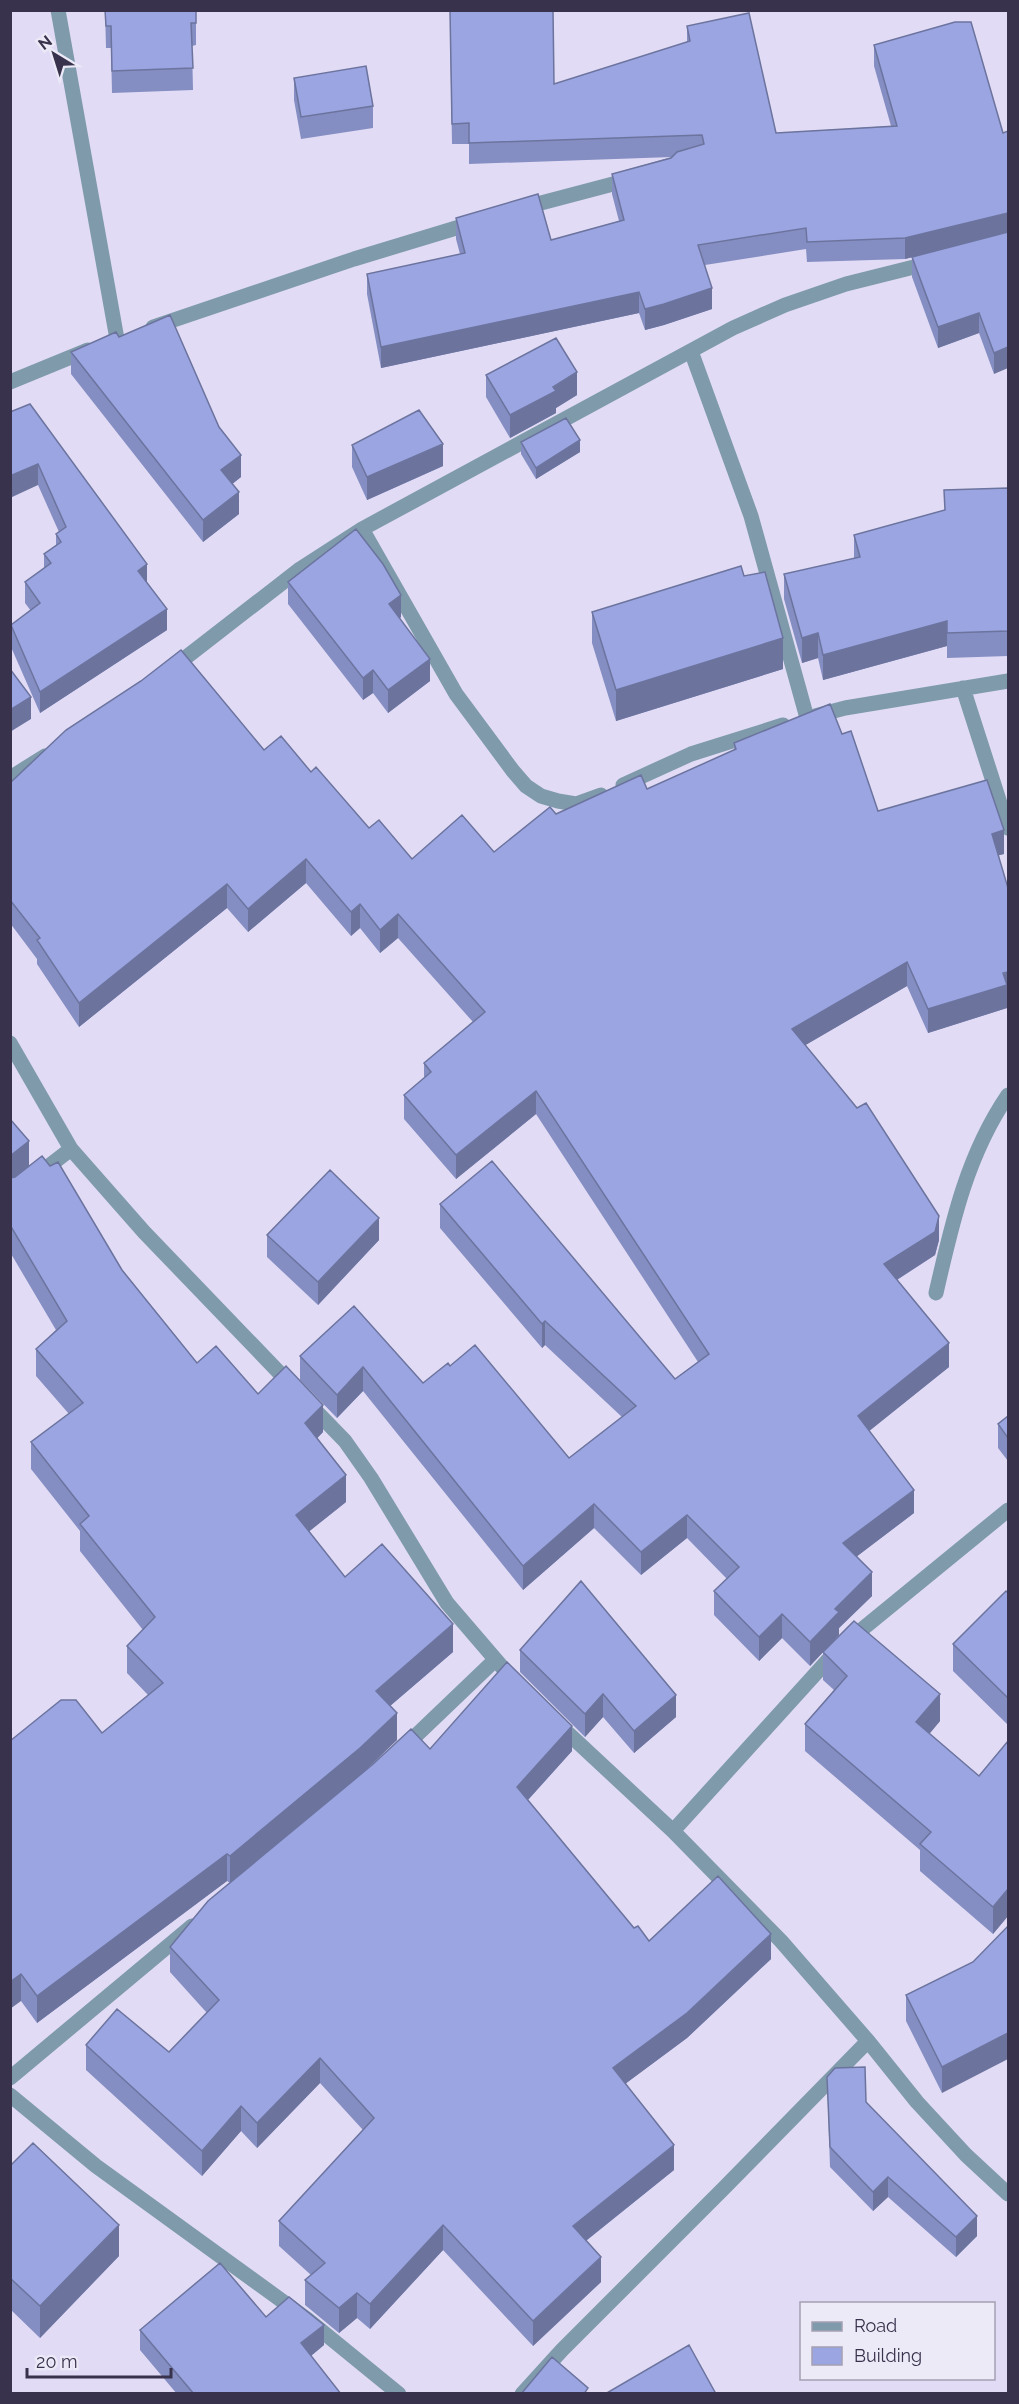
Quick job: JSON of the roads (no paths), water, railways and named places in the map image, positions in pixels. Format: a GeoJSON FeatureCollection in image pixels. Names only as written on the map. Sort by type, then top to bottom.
{"type":"FeatureCollection","features":[{"type":"Feature","properties":{"kind":"street"},"geometry":{"type":"LineString","coordinates":[[58,10],[128,335]]}},
{"type":"Feature","properties":{"kind":"street"},"geometry":{"type":"LineString","coordinates":[[508,212],[645,175]]}},
{"type":"Feature","properties":{"kind":"street"},"geometry":{"type":"LineString","coordinates":[[10,382],[128,335],[354,259],[485,219]]}},
{"type":"Feature","properties":{"kind":"street"},"geometry":{"type":"LineString","coordinates":[[162,676],[292,576],[362,528],[733,327],[785,304],[846,284],[943,260]]}},
{"type":"Feature","properties":{"kind":"street"},"geometry":{"type":"LineString","coordinates":[[691,351],[751,516],[807,718]]}},
{"type":"Feature","properties":{"kind":"street"},"geometry":{"type":"LineString","coordinates":[[362,528],[456,694],[513,771],[526,786],[541,796],[576,804],[627,784],[691,754],[807,718],[845,708],[1008,681]]}},
{"type":"Feature","properties":{"kind":"street"},"geometry":{"type":"LineString","coordinates":[[963,688],[1008,828]]}},
{"type":"Feature","properties":{"kind":"street"},"geometry":{"type":"LineString","coordinates":[[10,777],[59,747]]}},
{"type":"Feature","properties":{"kind":"street"},"geometry":{"type":"LineString","coordinates":[[10,1043],[71,1149],[144,1232],[345,1441],[382,1495],[447,1603],[523,1690]]}},
{"type":"Feature","properties":{"kind":"street"},"geometry":{"type":"LineString","coordinates":[[936,1293],[952,1225],[977,1150],[990,1121],[1008,1095]]}},
{"type":"Feature","properties":{"kind":"street"},"geometry":{"type":"LineString","coordinates":[[10,1196],[71,1149]]}},
{"type":"Feature","properties":{"kind":"street"},"geometry":{"type":"LineString","coordinates":[[673,1831],[838,1649],[1008,1509]]}},
{"type":"Feature","properties":{"kind":"street"},"geometry":{"type":"LineString","coordinates":[[389,1761],[495,1660]]}},
{"type":"Feature","properties":{"kind":"street"},"geometry":{"type":"LineString","coordinates":[[544,1712],[673,1831],[781,1941],[868,2041],[917,2102],[966,2155],[1008,2194]]}},
{"type":"Feature","properties":{"kind":"street"},"geometry":{"type":"LineString","coordinates":[[10,2078],[205,1915]]}},
{"type":"Feature","properties":{"kind":"street"},"geometry":{"type":"LineString","coordinates":[[522,2394],[562,2350],[868,2041]]}},
{"type":"Feature","properties":{"kind":"street"},"geometry":{"type":"LineString","coordinates":[[10,2094],[96,2166],[307,2319],[399,2394]]}}]}
